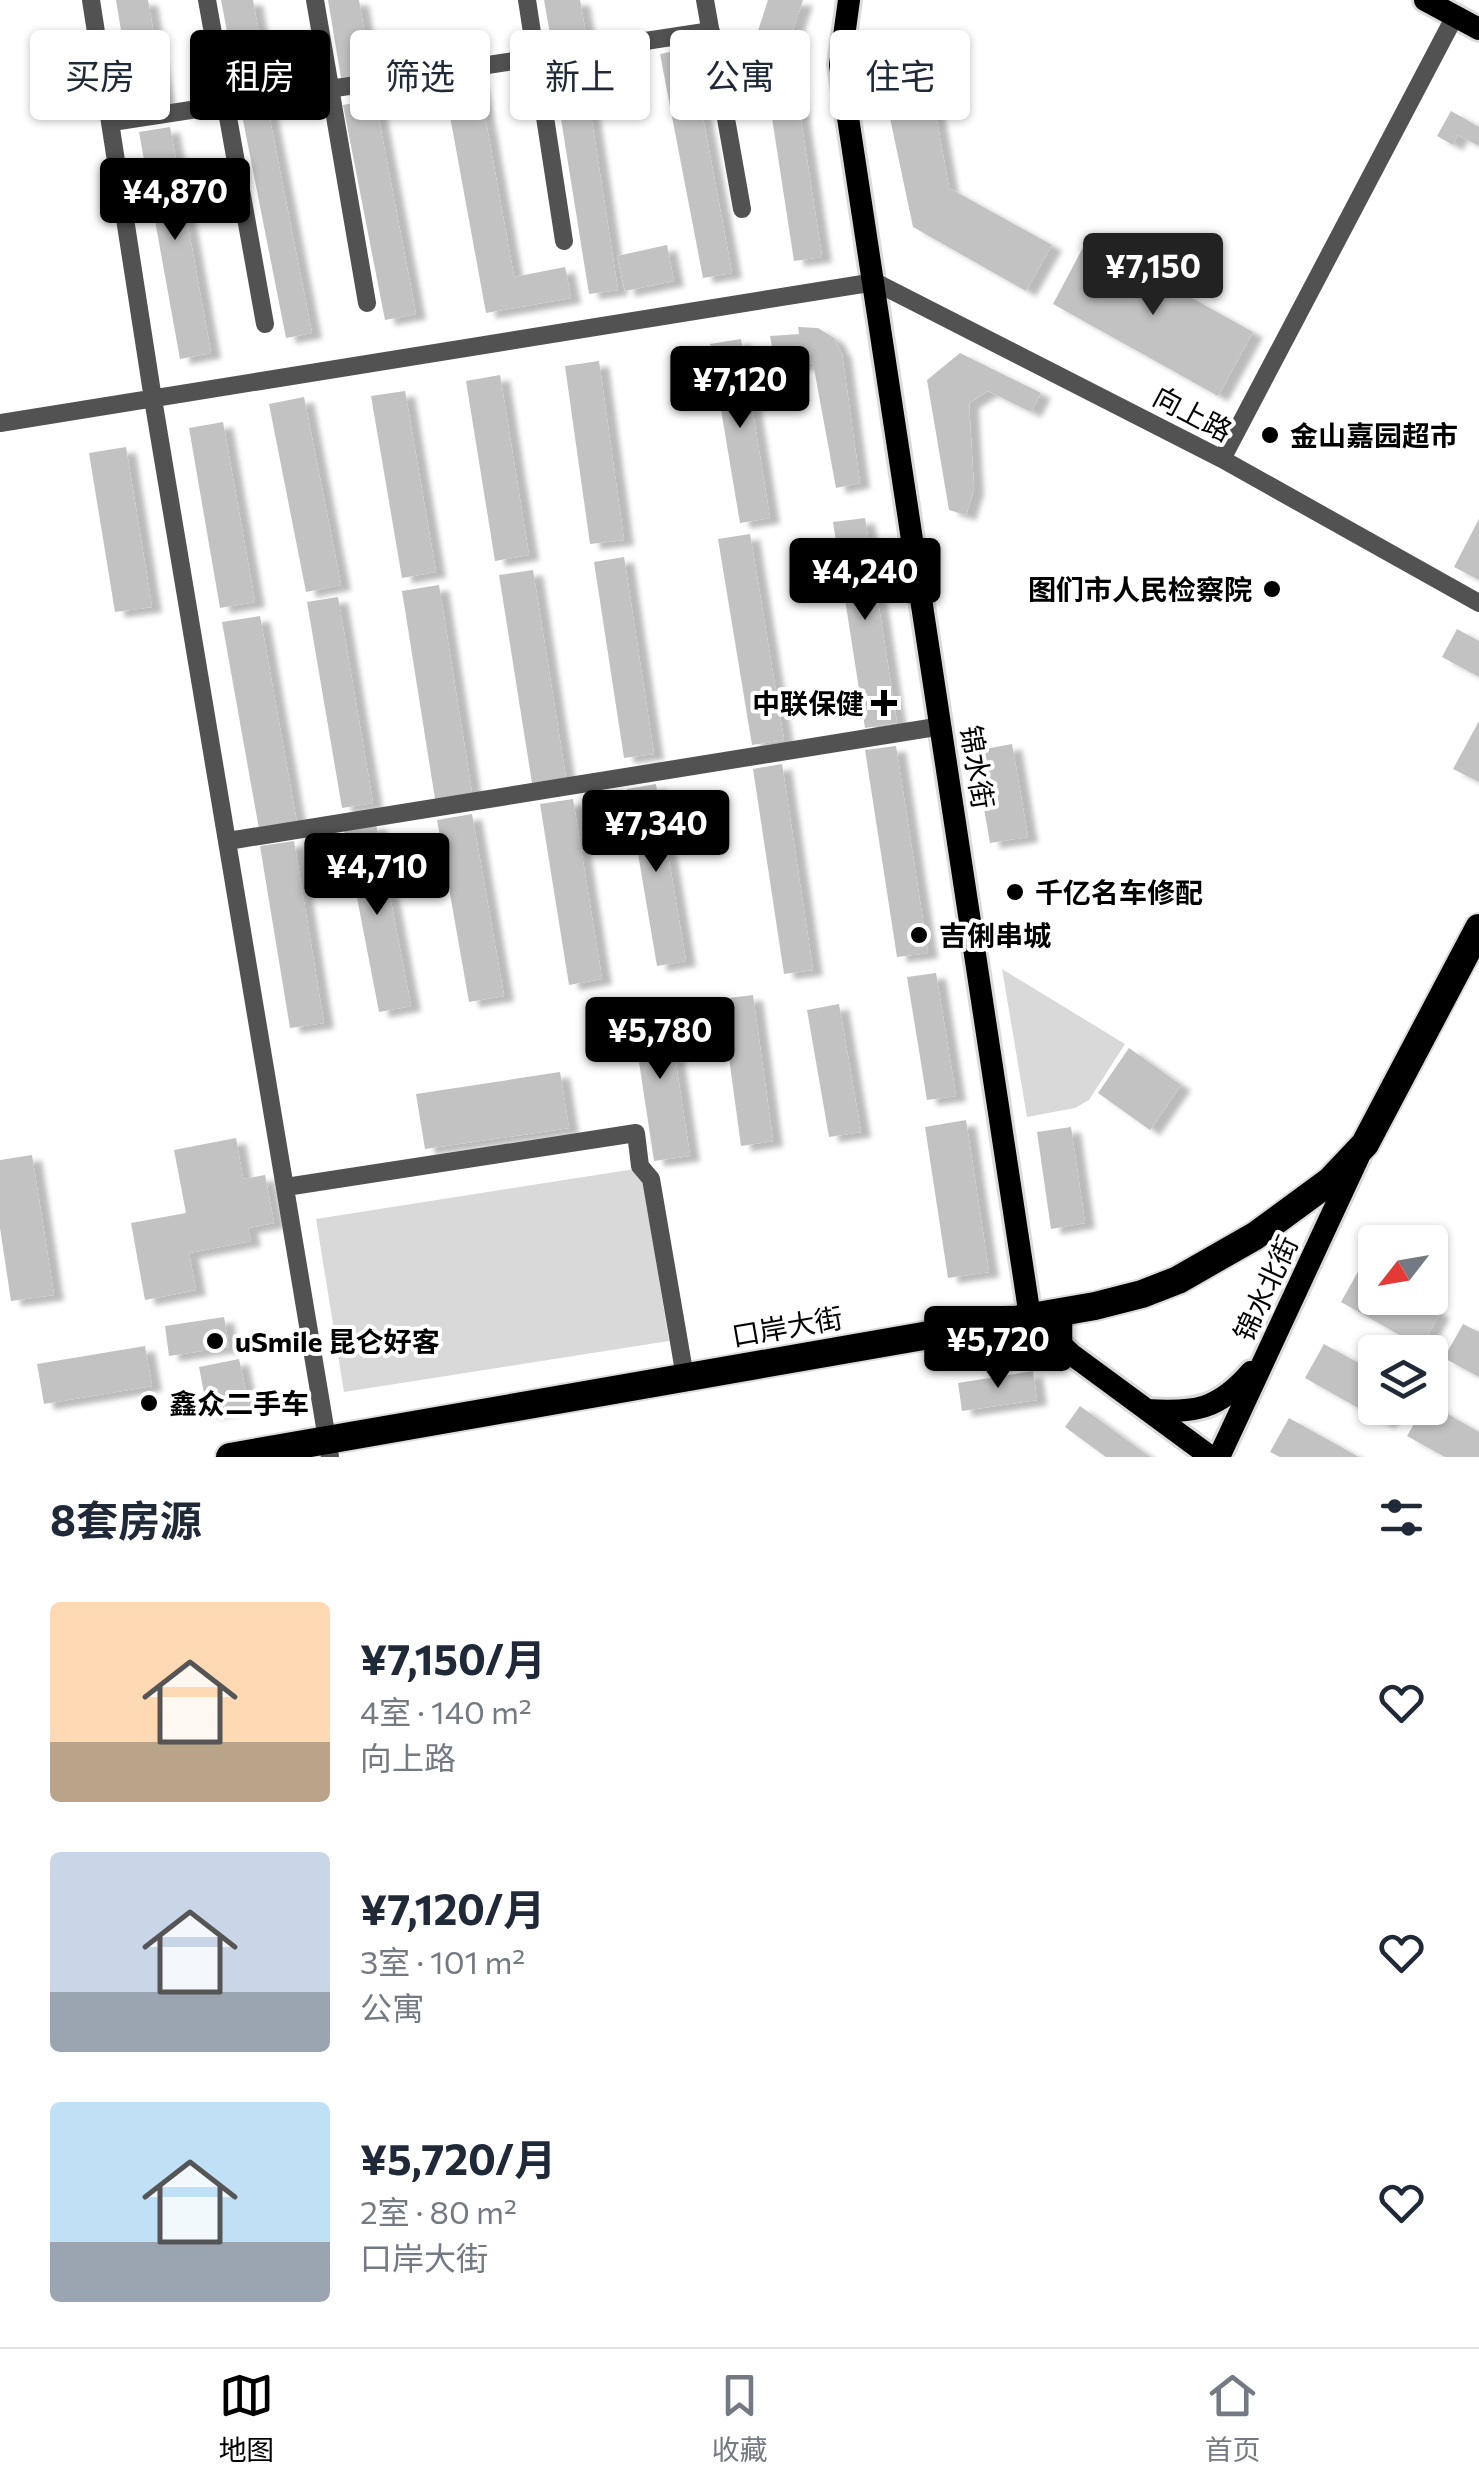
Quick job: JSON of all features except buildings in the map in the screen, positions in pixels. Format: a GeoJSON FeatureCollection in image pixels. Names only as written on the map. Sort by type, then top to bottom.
{"type":"FeatureCollection","features":[{"type":"Feature","properties":{"kind":"highway","name":"口岸大街"},"geometry":{"type":"LineString","coordinates":[[230,1457],[329,1448],[685,1377],[1095,1306],[1178,1280],[1290,1212],[1330,1180],[1365,1144],[1479,928]]}},
{"type":"Feature","properties":{"kind":"main road","name":"锦水街"},"geometry":{"type":"LineString","coordinates":[[849,0],[840,66],[1030,1318]]}},
{"type":"Feature","properties":{"kind":"main road"},"geometry":{"type":"LineString","coordinates":[[1425,0],[1479,29]]}},
{"type":"Feature","properties":{"kind":"main road","name":"锦水北街"},"geometry":{"type":"LineString","coordinates":[[1220,1457],[1365,1144]]}},
{"type":"Feature","properties":{"kind":"main road"},"geometry":{"type":"LineString","coordinates":[[1030,1318],[1071,1354],[1211,1457]]}},
{"type":"Feature","properties":{"kind":"main road"},"geometry":{"type":"LineString","coordinates":[[1146,1410],[1198,1410],[1231,1395],[1269,1350]]}},
{"type":"Feature","properties":{"kind":"street"},"geometry":{"type":"LineString","coordinates":[[91,0],[153,399],[329,1448]]}},
{"type":"Feature","properties":{"kind":"street"},"geometry":{"type":"LineString","coordinates":[[207,0],[212,30]]}},
{"type":"Feature","properties":{"kind":"street"},"geometry":{"type":"LineString","coordinates":[[315,0],[320,30]]}},
{"type":"Feature","properties":{"kind":"street"},"geometry":{"type":"LineString","coordinates":[[527,0],[532,30]]}},
{"type":"Feature","properties":{"kind":"street"},"geometry":{"type":"LineString","coordinates":[[705,0],[711,30]]}},
{"type":"Feature","properties":{"kind":"street"},"geometry":{"type":"LineString","coordinates":[[1222,459],[1455,16]]}},
{"type":"Feature","properties":{"kind":"street"},"geometry":{"type":"LineString","coordinates":[[366,303],[330,89],[510,62]]}},
{"type":"Feature","properties":{"kind":"street"},"geometry":{"type":"LineString","coordinates":[[112,122],[190,110]]}},
{"type":"Feature","properties":{"kind":"street"},"geometry":{"type":"LineString","coordinates":[[229,120],[265,324]]}},
{"type":"Feature","properties":{"kind":"street"},"geometry":{"type":"LineString","coordinates":[[546,120],[564,240]]}},
{"type":"Feature","properties":{"kind":"street"},"geometry":{"type":"LineString","coordinates":[[726,120],[742,209]]}},
{"type":"Feature","properties":{"kind":"street"},"geometry":{"type":"LineString","coordinates":[[0,423],[875,282]]}},
{"type":"Feature","properties":{"kind":"street","name":"向上路"},"geometry":{"type":"LineString","coordinates":[[875,282],[1222,459],[1479,603]]}},
{"type":"Feature","properties":{"kind":"street"},"geometry":{"type":"LineString","coordinates":[[228,841],[942,726]]}},
{"type":"Feature","properties":{"kind":"street"},"geometry":{"type":"LineString","coordinates":[[286,1188],[636,1132],[640,1166],[651,1178],[685,1377]]}},
{"type":"Feature","properties":{"kind":"shaded area"},"geometry":{"type":"Polygon","coordinates":[[[1002,969],[1125,1044],[1089,1100],[1075,1108],[1027,1117],[1002,969]]]}},
{"type":"Feature","properties":{"kind":"shaded area"},"geometry":{"type":"Polygon","coordinates":[[[641,1168],[669,1341],[344,1392],[316,1219],[641,1168]]]}},
{"type":"Feature","properties":{"kind":"place","name":"金山嘉园超市"},"geometry":{"type":"Point","coordinates":[1270,435]}},
{"type":"Feature","properties":{"kind":"place","name":"图们市人民检察院"},"geometry":{"type":"Point","coordinates":[1272,589]}},
{"type":"Feature","properties":{"kind":"place","name":"中联保健"},"geometry":{"type":"Point","coordinates":[884,703]}},
{"type":"Feature","properties":{"kind":"place","name":"千亿名车修配"},"geometry":{"type":"Point","coordinates":[1015,892]}},
{"type":"Feature","properties":{"kind":"place","name":"吉俐串城"},"geometry":{"type":"Point","coordinates":[919,935]}},
{"type":"Feature","properties":{"kind":"place","name":"uSmile 昆仑好客"},"geometry":{"type":"Point","coordinates":[215,1341]}},
{"type":"Feature","properties":{"kind":"place","name":"鑫众二手车"},"geometry":{"type":"Point","coordinates":[149,1403]}}]}
